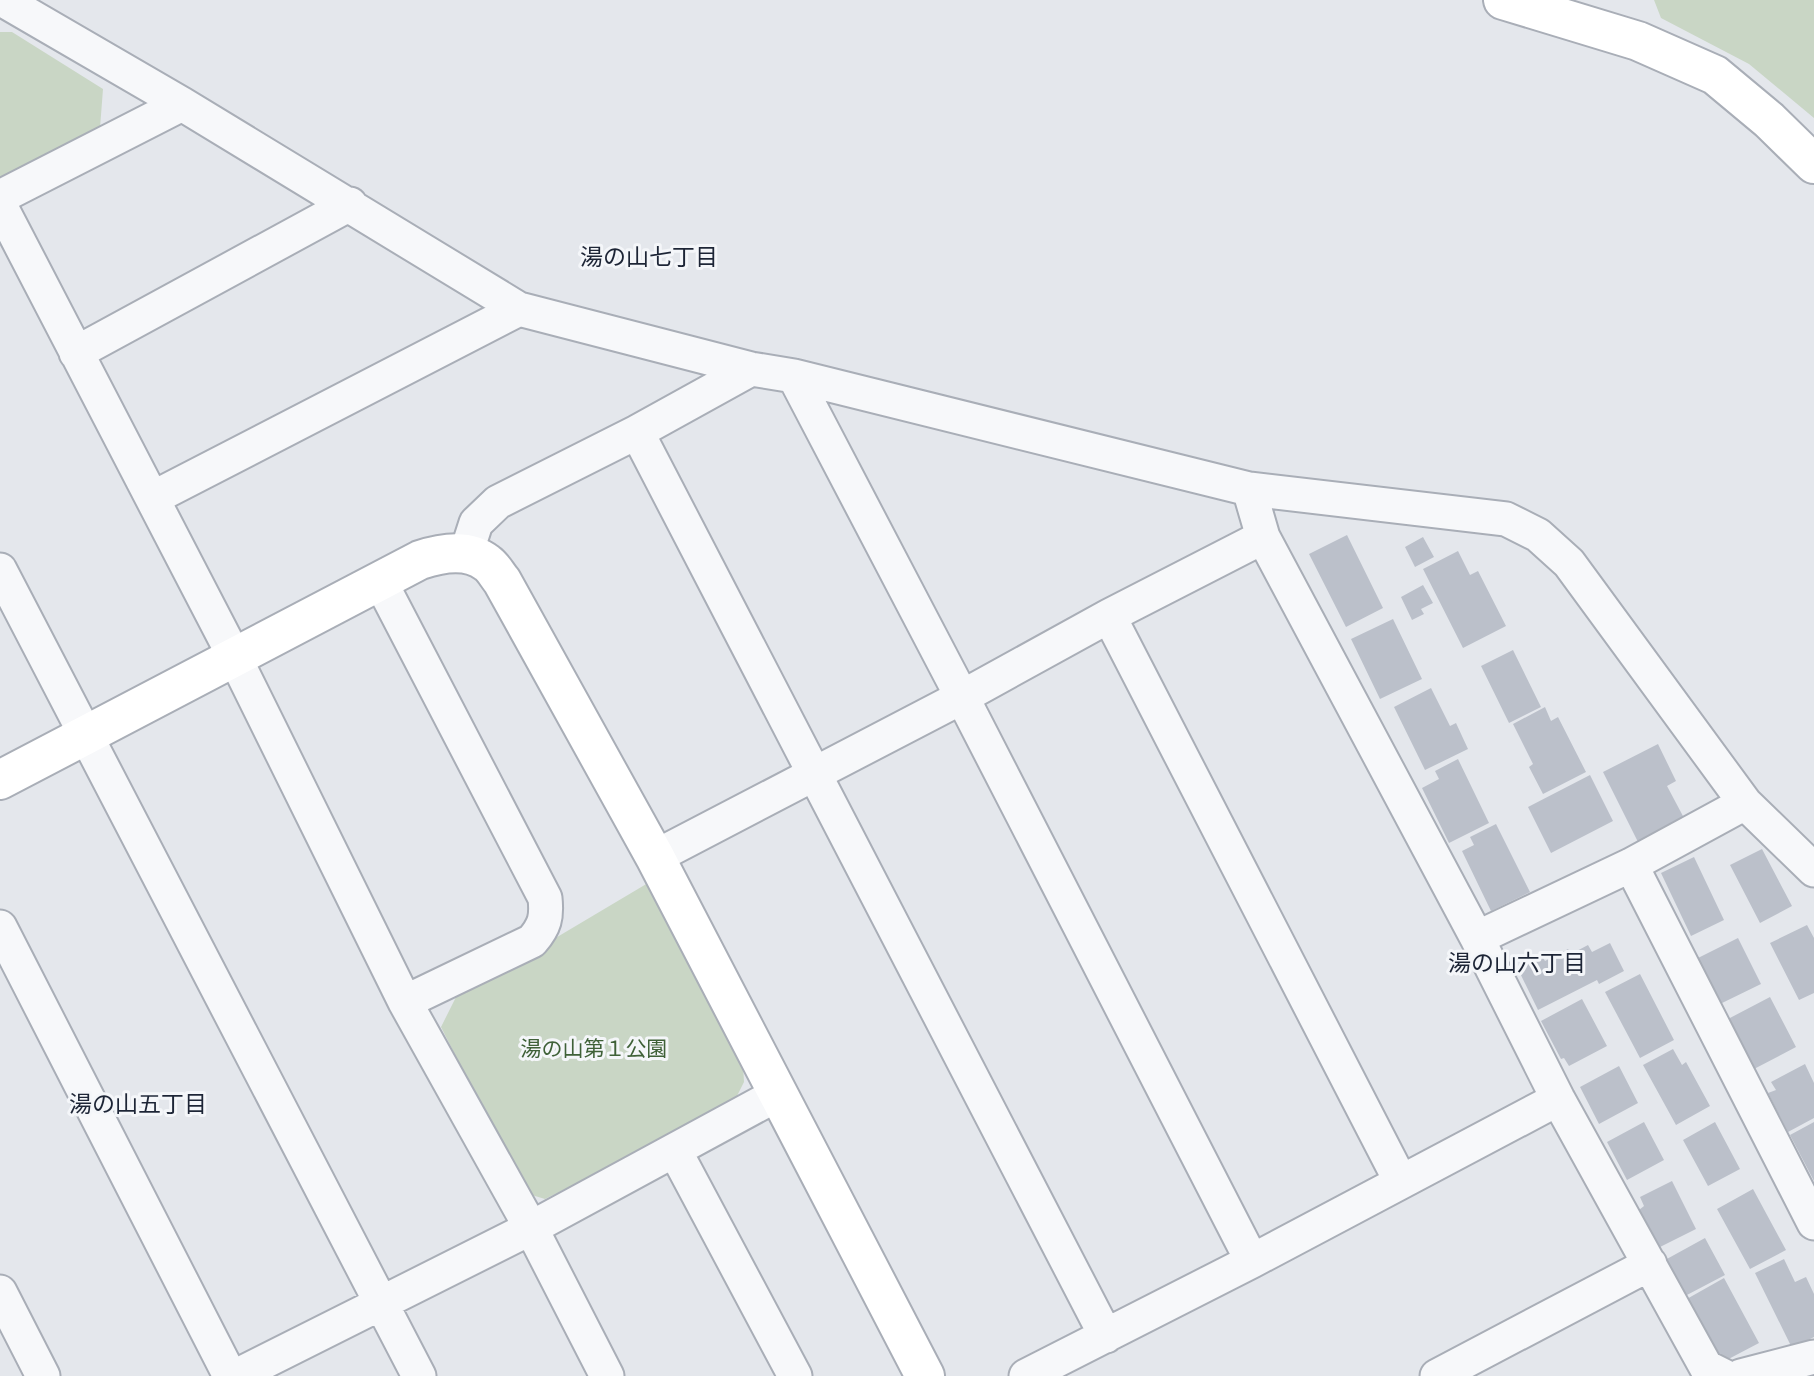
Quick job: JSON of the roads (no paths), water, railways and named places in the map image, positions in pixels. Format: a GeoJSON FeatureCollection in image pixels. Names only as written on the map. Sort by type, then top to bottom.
{"type":"FeatureCollection","features":[{"type":"Feature","properties":{"kind":"street"},"geometry":{"type":"LineString","coordinates":[[3,0],[350,204],[519,309],[751,369],[794,376],[1249,489],[1506,519],[1538,535],[1569,563],[1745,803],[1814,870]]}},
{"type":"Feature","properties":{"kind":"street"},"geometry":{"type":"LineString","coordinates":[[1503,0],[1638,41],[1715,75],[1769,120],[1814,164]]}},
{"type":"Feature","properties":{"kind":"street"},"geometry":{"type":"LineString","coordinates":[[0,197],[182,104]]}},
{"type":"Feature","properties":{"kind":"street"},"geometry":{"type":"LineString","coordinates":[[76,353],[350,204]]}},
{"type":"Feature","properties":{"kind":"street"},"geometry":{"type":"LineString","coordinates":[[0,205],[235,658],[405,1002],[531,1228],[607,1376]]}},
{"type":"Feature","properties":{"kind":"street"},"geometry":{"type":"LineString","coordinates":[[153,498],[519,309]]}},
{"type":"Feature","properties":{"kind":"street"},"geometry":{"type":"LineString","coordinates":[[466,554],[476,523],[498,502],[637,432],[751,369]]}},
{"type":"Feature","properties":{"kind":"street"},"geometry":{"type":"LineString","coordinates":[[794,376],[1252,1261]]}},
{"type":"Feature","properties":{"kind":"street"},"geometry":{"type":"LineString","coordinates":[[637,432],[1106,1336]]}},
{"type":"Feature","properties":{"kind":"street"},"geometry":{"type":"LineString","coordinates":[[1249,489],[1263,537],[1477,938],[1558,1099],[1706,1367],[1724,1376]]}},
{"type":"Feature","properties":{"kind":"street"},"geometry":{"type":"LineString","coordinates":[[655,857],[1263,537]]}},
{"type":"Feature","properties":{"kind":"street"},"geometry":{"type":"LineString","coordinates":[[0,780],[420,560],[444,552],[466,554],[487,562],[502,581],[655,857],[925,1376]]}},
{"type":"Feature","properties":{"kind":"street"},"geometry":{"type":"LineString","coordinates":[[0,570],[419,1376]]}},
{"type":"Feature","properties":{"kind":"street"},"geometry":{"type":"LineString","coordinates":[[380,581],[545,898],[547,916],[543,929],[532,941],[405,1002]]}},
{"type":"Feature","properties":{"kind":"street"},"geometry":{"type":"LineString","coordinates":[[1109,616],[1401,1182]]}},
{"type":"Feature","properties":{"kind":"street"},"geometry":{"type":"LineString","coordinates":[[1477,938],[1630,865],[1745,803]]}},
{"type":"Feature","properties":{"kind":"street"},"geometry":{"type":"LineString","coordinates":[[1630,865],[1814,1223]]}},
{"type":"Feature","properties":{"kind":"street"},"geometry":{"type":"LineString","coordinates":[[0,927],[230,1376]]}},
{"type":"Feature","properties":{"kind":"street"},"geometry":{"type":"LineString","coordinates":[[236,1376],[531,1228],[778,1094]]}},
{"type":"Feature","properties":{"kind":"street"},"geometry":{"type":"LineString","coordinates":[[1040,1373],[1558,1099]]}},
{"type":"Feature","properties":{"kind":"street"},"geometry":{"type":"LineString","coordinates":[[675,1151],[795,1376]]}},
{"type":"Feature","properties":{"kind":"street"},"geometry":{"type":"LineString","coordinates":[[1437,1376],[1650,1264]]}},
{"type":"Feature","properties":{"kind":"street"},"geometry":{"type":"LineString","coordinates":[[0,1292],[43,1376]]}},
{"type":"Feature","properties":{"kind":"street"},"geometry":{"type":"LineString","coordinates":[[1741,1376],[1814,1357]]}},
{"type":"Feature","properties":{"kind":"district","name":"湯の山七丁目"},"geometry":{"type":"Point","coordinates":[649,256]}},
{"type":"Feature","properties":{"kind":"district","name":"湯の山六丁目"},"geometry":{"type":"Point","coordinates":[1517,962]}},
{"type":"Feature","properties":{"kind":"district","name":"湯の山五丁目"},"geometry":{"type":"Point","coordinates":[138,1103]}},
{"type":"Feature","properties":{"kind":"park label","name":"湯の山第１公園"},"geometry":{"type":"Point","coordinates":[594,1047]}}]}
